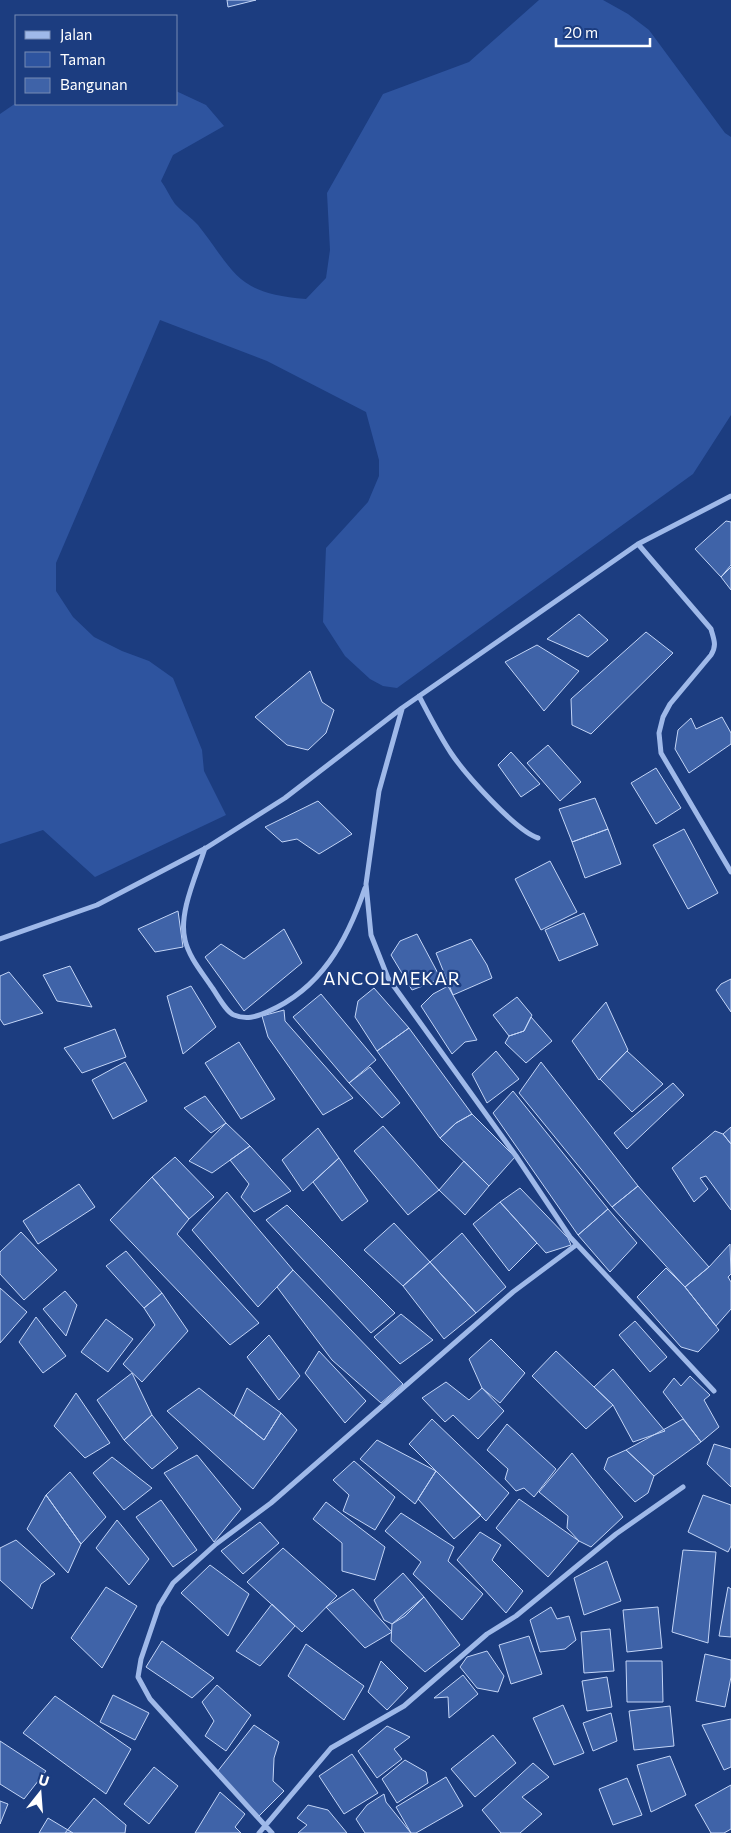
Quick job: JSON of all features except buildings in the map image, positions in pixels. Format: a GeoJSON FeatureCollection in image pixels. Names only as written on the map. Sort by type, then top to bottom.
{"type":"FeatureCollection","features":[{"type":"Feature","properties":{"kind":"street"},"geometry":{"type":"LineString","coordinates":[[0,939],[97,905],[206,848],[285,798],[402,708],[638,544],[731,496]]}},
{"type":"Feature","properties":{"kind":"street"},"geometry":{"type":"LineString","coordinates":[[638,544],[710,629],[714,642],[715,648],[711,655],[670,704],[659,733],[661,754],[731,872]]}},
{"type":"Feature","properties":{"kind":"street"},"geometry":{"type":"LineString","coordinates":[[419,696],[451,754],[498,806],[530,835],[538,838]]}},
{"type":"Feature","properties":{"kind":"street"},"geometry":{"type":"LineString","coordinates":[[206,848],[186,906],[184,939],[194,961],[232,1015],[253,1018],[280,1006],[320,975],[353,923],[366,884],[379,791],[402,708]]}},
{"type":"Feature","properties":{"kind":"street"},"geometry":{"type":"LineString","coordinates":[[366,884],[371,935],[388,978],[516,1156],[576,1245],[714,1391]]}},
{"type":"Feature","properties":{"kind":"street"},"geometry":{"type":"LineString","coordinates":[[272,1833],[266,1823],[150,1699],[138,1677],[141,1659],[159,1606],[173,1583],[216,1544],[271,1503],[513,1292],[576,1245]]}},
{"type":"Feature","properties":{"kind":"street"},"geometry":{"type":"LineString","coordinates":[[259,1833],[331,1748],[404,1706],[486,1634],[516,1616],[616,1534],[683,1487]]}},
{"type":"Feature","properties":{"kind":"green space"},"geometry":{"type":"Polygon","coordinates":[[[539,0],[603,0],[628,14],[649,30],[725,133],[731,137],[731,415],[693,474],[397,688],[383,686],[370,679],[345,656],[323,622],[326,548],[368,502],[379,476],[379,460],[366,412],[267,361],[160,320],[56,563],[56,591],[73,617],[94,637],[122,651],[149,661],[173,678],[202,750],[204,771],[226,815],[95,877],[43,830],[0,844],[0,114],[15,104],[178,105],[178,92],[206,105],[224,126],[173,155],[161,181],[175,204],[198,225],[240,278],[251,286],[265,292],[306,299],[326,278],[330,250],[327,193],[383,94],[469,62],[539,0]]]}},
{"type":"Feature","properties":{"kind":"district","name":"ANCOLMEKAR"},"geometry":{"type":"Point","coordinates":[392,978]}}]}
